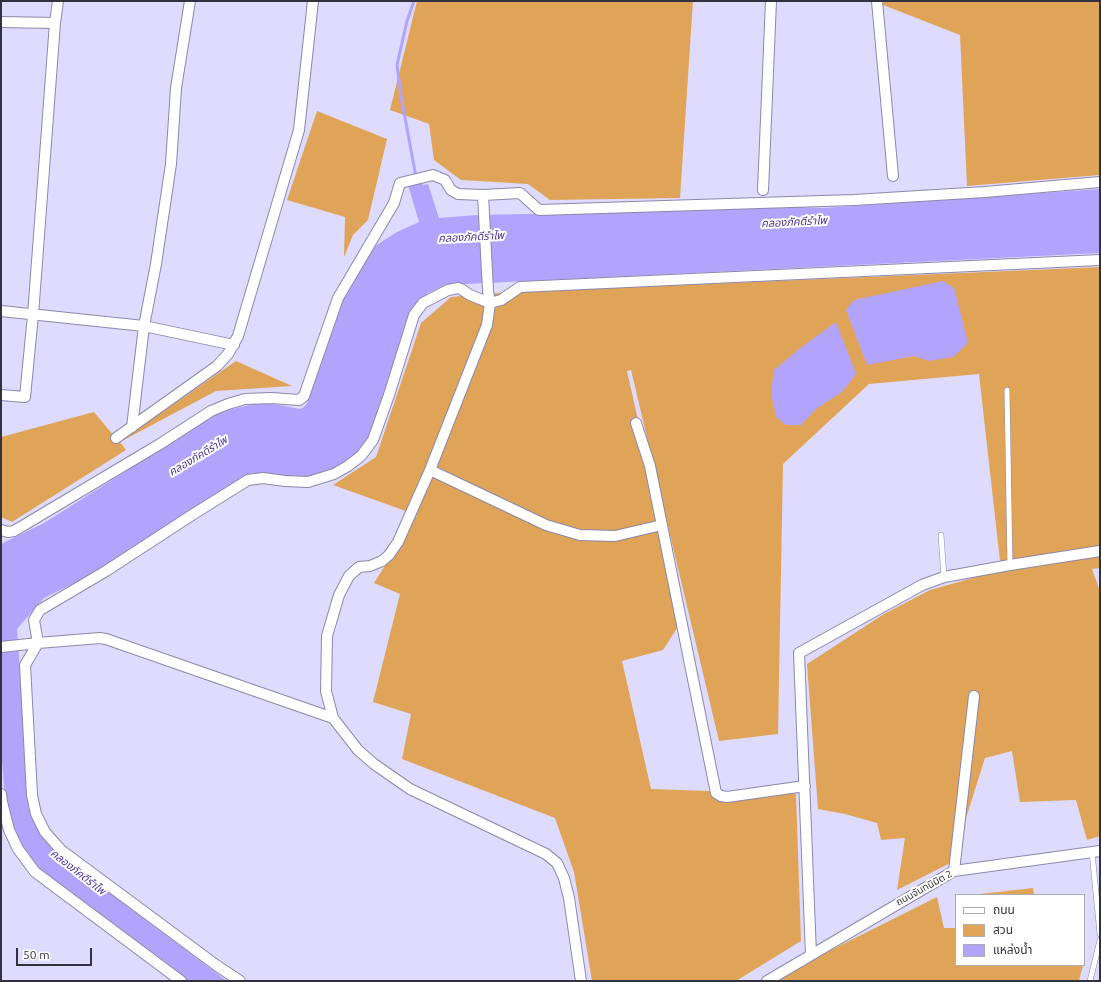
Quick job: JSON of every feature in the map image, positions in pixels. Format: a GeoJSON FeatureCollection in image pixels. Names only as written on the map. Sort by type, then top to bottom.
{"type":"FeatureCollection","features":[{"type":"Feature","properties":{"kind":"street"},"geometry":{"type":"LineString","coordinates":[[1,395],[25,397],[58,1]]}},
{"type":"Feature","properties":{"kind":"street"},"geometry":{"type":"LineString","coordinates":[[132,427],[144,326],[156,264],[171,164],[176,88],[190,1]]}},
{"type":"Feature","properties":{"kind":"street"},"geometry":{"type":"LineString","coordinates":[[116,438],[217,366],[234,345],[238,336],[299,130],[314,1]]}},
{"type":"Feature","properties":{"kind":"street"},"geometry":{"type":"LineString","coordinates":[[763,190],[771,1]]}},
{"type":"Feature","properties":{"kind":"street"},"geometry":{"type":"LineString","coordinates":[[877,1],[893,176]]}},
{"type":"Feature","properties":{"kind":"street"},"geometry":{"type":"LineString","coordinates":[[1,22],[55,23]]}},
{"type":"Feature","properties":{"kind":"street"},"geometry":{"type":"LineString","coordinates":[[1,530],[8,532],[14,531],[222,406],[245,399],[271,398],[298,400],[304,396],[338,298],[394,203],[399,184],[405,182],[434,175],[445,180],[454,193],[483,195],[520,193],[539,210],[854,200],[985,192],[1100,182]]}},
{"type":"Feature","properties":{"kind":"street"},"geometry":{"type":"LineString","coordinates":[[483,195],[490,304],[487,325],[430,470],[398,542],[389,555],[382,561],[370,566],[359,567],[349,576],[339,595],[327,636],[326,691],[333,718],[358,750],[410,790],[546,854],[557,864],[564,878],[569,898],[581,981]]}},
{"type":"Feature","properties":{"kind":"street"},"geometry":{"type":"LineString","coordinates":[[240,981],[216,965],[61,850],[45,832],[36,814],[32,795],[25,665],[34,644],[34,620],[40,610],[106,571],[248,480],[263,478],[308,482],[334,474],[348,466],[360,456],[372,440],[389,395],[414,315],[423,303],[448,290],[458,288],[490,304],[501,300],[520,287],[1100,260]]}},
{"type":"Feature","properties":{"kind":"street"},"geometry":{"type":"LineString","coordinates":[[1,311],[144,326],[234,345]]}},
{"type":"Feature","properties":{"kind":"street"},"geometry":{"type":"LineString","coordinates":[[636,423],[650,466],[716,792],[721,796],[727,797],[805,786]]}},
{"type":"Feature","properties":{"kind":"street"},"geometry":{"type":"LineString","coordinates":[[430,470],[546,525],[580,535],[615,536],[662,525]]}},
{"type":"Feature","properties":{"kind":"street"},"geometry":{"type":"LineString","coordinates":[[811,955],[799,653],[922,585],[944,577],[1100,551]]}},
{"type":"Feature","properties":{"kind":"street"},"geometry":{"type":"LineString","coordinates":[[1,647],[100,638],[106,639],[333,718]]}},
{"type":"Feature","properties":{"kind":"street"},"geometry":{"type":"LineString","coordinates":[[954,871],[974,696]]}},
{"type":"Feature","properties":{"kind":"street"},"geometry":{"type":"LineString","coordinates":[[1,794],[9,830],[18,849],[35,872],[181,981]]}},
{"type":"Feature","properties":{"kind":"street","name":"ถนนจันทนิมิต 2"},"geometry":{"type":"LineString","coordinates":[[767,981],[954,871],[1096,851]]}},
{"type":"Feature","properties":{"kind":"lane"},"geometry":{"type":"LineString","coordinates":[[1007,390],[1010,565]]}},
{"type":"Feature","properties":{"kind":"lane"},"geometry":{"type":"LineString","coordinates":[[941,536],[944,577]]}},
{"type":"Feature","properties":{"kind":"lane"},"geometry":{"type":"LineString","coordinates":[[1096,851],[1100,934]]}},
{"type":"Feature","properties":{"kind":"lane"},"geometry":{"type":"LineString","coordinates":[[1090,981],[1100,940]]}},
{"type":"Feature","properties":{"kind":"green space"},"geometry":{"type":"Polygon","coordinates":[[[417,1],[693,1],[680,198],[550,200],[528,184],[461,180],[434,160],[429,124],[390,110],[417,1]]]}},
{"type":"Feature","properties":{"kind":"green space"},"geometry":{"type":"Polygon","coordinates":[[[882,1],[1100,1],[1100,175],[967,186],[960,35],[883,5],[882,1]]]}},
{"type":"Feature","properties":{"kind":"green space"},"geometry":{"type":"Polygon","coordinates":[[[317,111],[387,139],[368,220],[353,235],[344,257],[345,217],[287,200],[317,111]]]}},
{"type":"Feature","properties":{"kind":"green space"},"geometry":{"type":"Polygon","coordinates":[[[1100,267],[1100,568],[1092,569],[1100,591],[1100,836],[1087,840],[1076,800],[1020,802],[1012,751],[985,758],[962,831],[956,860],[897,890],[905,838],[881,840],[877,823],[845,814],[818,809],[807,664],[884,614],[930,590],[1001,570],[979,374],[869,384],[783,464],[778,734],[719,741],[631,370],[627,371],[683,619],[663,650],[622,661],[651,789],[796,794],[801,941],[736,981],[592,981],[574,872],[555,818],[402,759],[411,714],[373,702],[400,594],[374,583],[417,515],[333,485],[376,457],[421,323],[451,297],[499,293],[1100,267]]]}},
{"type":"Feature","properties":{"kind":"green space"},"geometry":{"type":"Polygon","coordinates":[[[236,361],[292,386],[216,391],[120,442],[126,450],[12,522],[1,517],[1,437],[94,412],[119,442],[236,361]]]}},
{"type":"Feature","properties":{"kind":"green space"},"geometry":{"type":"Polygon","coordinates":[[[1033,888],[1034,894],[980,894],[1033,888]]]}},
{"type":"Feature","properties":{"kind":"green space"},"geometry":{"type":"Polygon","coordinates":[[[937,897],[944,928],[955,928],[955,966],[1083,966],[1079,981],[776,981],[813,959],[937,897]]]}},
{"type":"Feature","properties":{"kind":"water","name":"คลองภัคดีรำไพ"},"geometry":{"type":"Polygon","coordinates":[[[421,181],[423,185],[428,184],[439,218],[477,215],[575,213],[734,205],[823,208],[1100,189],[1100,253],[446,285],[428,293],[415,308],[373,430],[363,448],[341,467],[303,479],[281,477],[263,473],[252,473],[194,508],[93,574],[44,598],[17,629],[29,800],[57,853],[227,981],[188,981],[40,869],[25,851],[13,829],[5,802],[1,746],[1,544],[44,523],[210,418],[224,411],[254,404],[274,404],[300,409],[304,407],[311,393],[342,298],[365,257],[375,246],[397,232],[419,222],[408,185],[421,181]]]}},
{"type":"Feature","properties":{"kind":"water"},"geometry":{"type":"Polygon","coordinates":[[[943,281],[954,288],[968,343],[953,357],[929,361],[914,356],[867,365],[846,310],[854,300],[943,281]]]}},
{"type":"Feature","properties":{"kind":"water"},"geometry":{"type":"Polygon","coordinates":[[[836,322],[856,374],[842,392],[816,409],[801,425],[786,425],[776,417],[771,393],[774,370],[799,349],[836,322]]]}},
{"type":"Feature","properties":{"kind":"waterway"},"geometry":{"type":"LineString","coordinates":[[414,1],[407,21],[397,65],[401,96],[416,177]]}}]}
